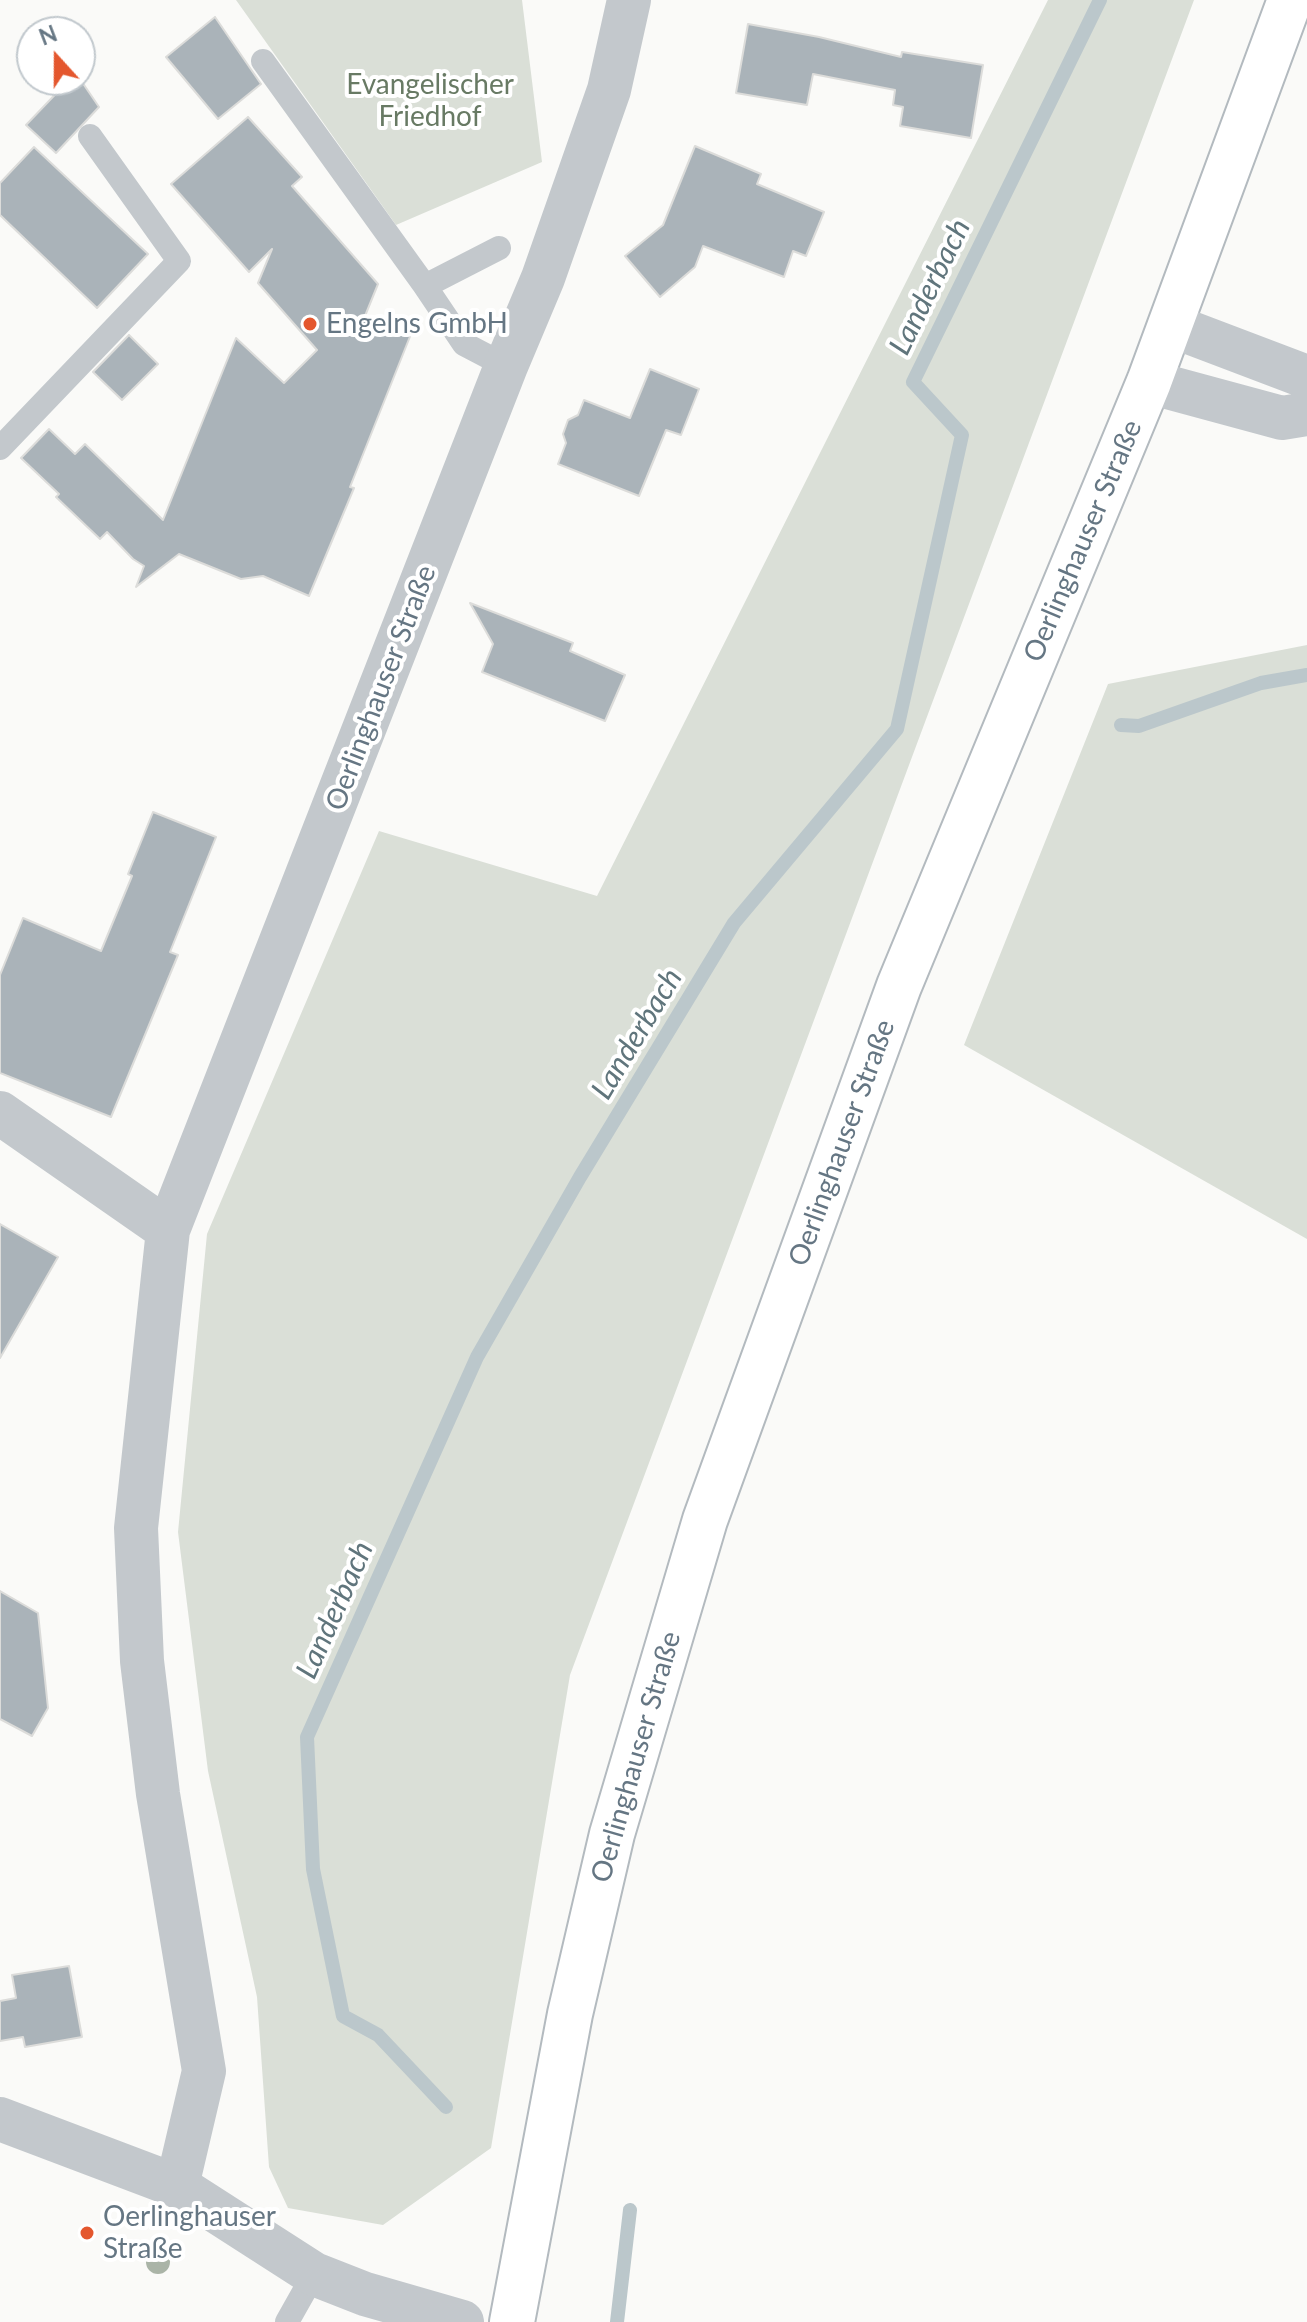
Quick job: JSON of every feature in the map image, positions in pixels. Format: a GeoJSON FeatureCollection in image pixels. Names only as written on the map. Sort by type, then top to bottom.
{"type":"FeatureCollection","features":[{"type":"Feature","properties":{"kind":"main road","name":"Oerlinghauser Straße"},"geometry":{"type":"LineString","coordinates":[[512,2322],[570,2014],[612,1834],[705,1520],[899,986],[1149,382],[1290,0]]}},
{"type":"Feature","properties":{"kind":"street","name":"Oerlinghauser Straße"},"geometry":{"type":"LineString","coordinates":[[177,2186],[204,2071],[158,1794],[142,1661],[136,1528],[168,1230],[543,278],[609,90],[629,0]]}},
{"type":"Feature","properties":{"kind":"street"},"geometry":{"type":"LineString","coordinates":[[1170,325],[1307,377]]}},
{"type":"Feature","properties":{"kind":"street"},"geometry":{"type":"LineString","coordinates":[[1149,382],[1282,418],[1307,414]]}},
{"type":"Feature","properties":{"kind":"street"},"geometry":{"type":"LineString","coordinates":[[0,1113],[168,1230]]}},
{"type":"Feature","properties":{"kind":"street"},"geometry":{"type":"LineString","coordinates":[[0,2119],[177,2186],[314,2274],[365,2294],[462,2322]]}},
{"type":"Feature","properties":{"kind":"lane"},"geometry":{"type":"LineString","coordinates":[[263,61],[464,344],[506,366]]}},
{"type":"Feature","properties":{"kind":"lane"},"geometry":{"type":"LineString","coordinates":[[0,448],[179,261],[90,136]]}},
{"type":"Feature","properties":{"kind":"lane"},"geometry":{"type":"LineString","coordinates":[[425,286],[499,248]]}},
{"type":"Feature","properties":{"kind":"lane"},"geometry":{"type":"LineString","coordinates":[[287,2322],[314,2274]]}},
{"type":"Feature","properties":{"kind":"green space","name":"Evangelischer Friedhof"},"geometry":{"type":"Polygon","coordinates":[[[236,0],[522,0],[542,162],[396,225],[236,0]]]}},
{"type":"Feature","properties":{"kind":"green space"},"geometry":{"type":"Polygon","coordinates":[[[1048,0],[1194,0],[570,1675],[491,2148],[383,2225],[288,2208],[269,2167],[257,1997],[208,1771],[178,1532],[207,1234],[379,831],[597,896],[1048,0]]]}},
{"type":"Feature","properties":{"kind":"green space"},"geometry":{"type":"Polygon","coordinates":[[[1307,645],[1307,1239],[964,1045],[1108,684],[1307,645]]]}},
{"type":"Feature","properties":{"kind":"building"},"geometry":{"type":"Polygon","coordinates":[[[215,17],[261,84],[218,119],[166,57],[215,17]]]}},
{"type":"Feature","properties":{"kind":"building"},"geometry":{"type":"Polygon","coordinates":[[[748,24],[901,57],[902,52],[983,65],[971,138],[900,126],[903,107],[893,105],[895,90],[813,74],[807,105],[736,93],[748,24]]]}},
{"type":"Feature","properties":{"kind":"building"},"geometry":{"type":"Polygon","coordinates":[[[54,96],[92,96],[99,107],[56,153],[26,125],[54,96]]]}},
{"type":"Feature","properties":{"kind":"building"},"geometry":{"type":"Polygon","coordinates":[[[248,117],[302,177],[292,186],[378,284],[365,316],[411,334],[350,487],[354,488],[309,596],[263,576],[241,579],[179,554],[136,587],[144,566],[107,532],[100,539],[21,458],[49,429],[75,454],[85,444],[163,520],[236,338],[284,383],[317,350],[258,283],[272,249],[249,272],[171,184],[248,117]]]}},
{"type":"Feature","properties":{"kind":"building"},"geometry":{"type":"Polygon","coordinates":[[[695,146],[761,174],[757,184],[824,212],[806,256],[793,251],[784,277],[703,246],[695,267],[660,297],[625,256],[663,225],[695,146]]]}},
{"type":"Feature","properties":{"kind":"building"},"geometry":{"type":"Polygon","coordinates":[[[34,147],[148,254],[97,308],[0,215],[0,183],[34,147]]]}},
{"type":"Feature","properties":{"kind":"building"},"geometry":{"type":"Polygon","coordinates":[[[129,335],[158,364],[122,400],[93,372],[129,335]]]}},
{"type":"Feature","properties":{"kind":"building"},"geometry":{"type":"Polygon","coordinates":[[[650,369],[699,389],[681,435],[666,430],[639,496],[558,464],[566,443],[563,434],[568,420],[578,415],[584,400],[630,418],[650,369]]]}},
{"type":"Feature","properties":{"kind":"building"},"geometry":{"type":"Polygon","coordinates":[[[470,603],[573,643],[570,651],[625,675],[605,721],[482,672],[493,644],[470,603]]]}},
{"type":"Feature","properties":{"kind":"building"},"geometry":{"type":"Polygon","coordinates":[[[153,812],[216,837],[170,952],[178,955],[111,1117],[0,1073],[0,975],[23,918],[101,951],[132,876],[128,874],[153,812]]]}},
{"type":"Feature","properties":{"kind":"building"},"geometry":{"type":"Polygon","coordinates":[[[0,1224],[58,1257],[0,1358],[0,1224]]]}},
{"type":"Feature","properties":{"kind":"building"},"geometry":{"type":"Polygon","coordinates":[[[0,1591],[38,1613],[48,1708],[32,1736],[0,1719],[0,1591]]]}},
{"type":"Feature","properties":{"kind":"building"},"geometry":{"type":"Polygon","coordinates":[[[69,1966],[82,2037],[25,2047],[23,2037],[0,2041],[0,2001],[16,1998],[12,1975],[69,1966]]]}},
{"type":"Feature","properties":{"kind":"waterway","name":"Landerbach"},"geometry":{"type":"LineString","coordinates":[[446,2107],[378,2035],[343,2016],[313,1869],[307,1737],[477,1357],[580,1177],[734,923],[897,729],[962,435],[913,382],[1100,0]]}},
{"type":"Feature","properties":{"kind":"waterway"},"geometry":{"type":"LineString","coordinates":[[1121,725],[1139,726],[1261,683],[1307,675]]}},
{"type":"Feature","properties":{"kind":"waterway","name":"Landerbach"},"geometry":{"type":"LineString","coordinates":[[617,2322],[630,2210]]}},
{"type":"Feature","properties":{"kind":"place","name":"Engelns GmbH"},"geometry":{"type":"Point","coordinates":[310,324]}},
{"type":"Feature","properties":{"kind":"place","name":"Oerlinghauser Straße"},"geometry":{"type":"Point","coordinates":[87,2233]}}]}
